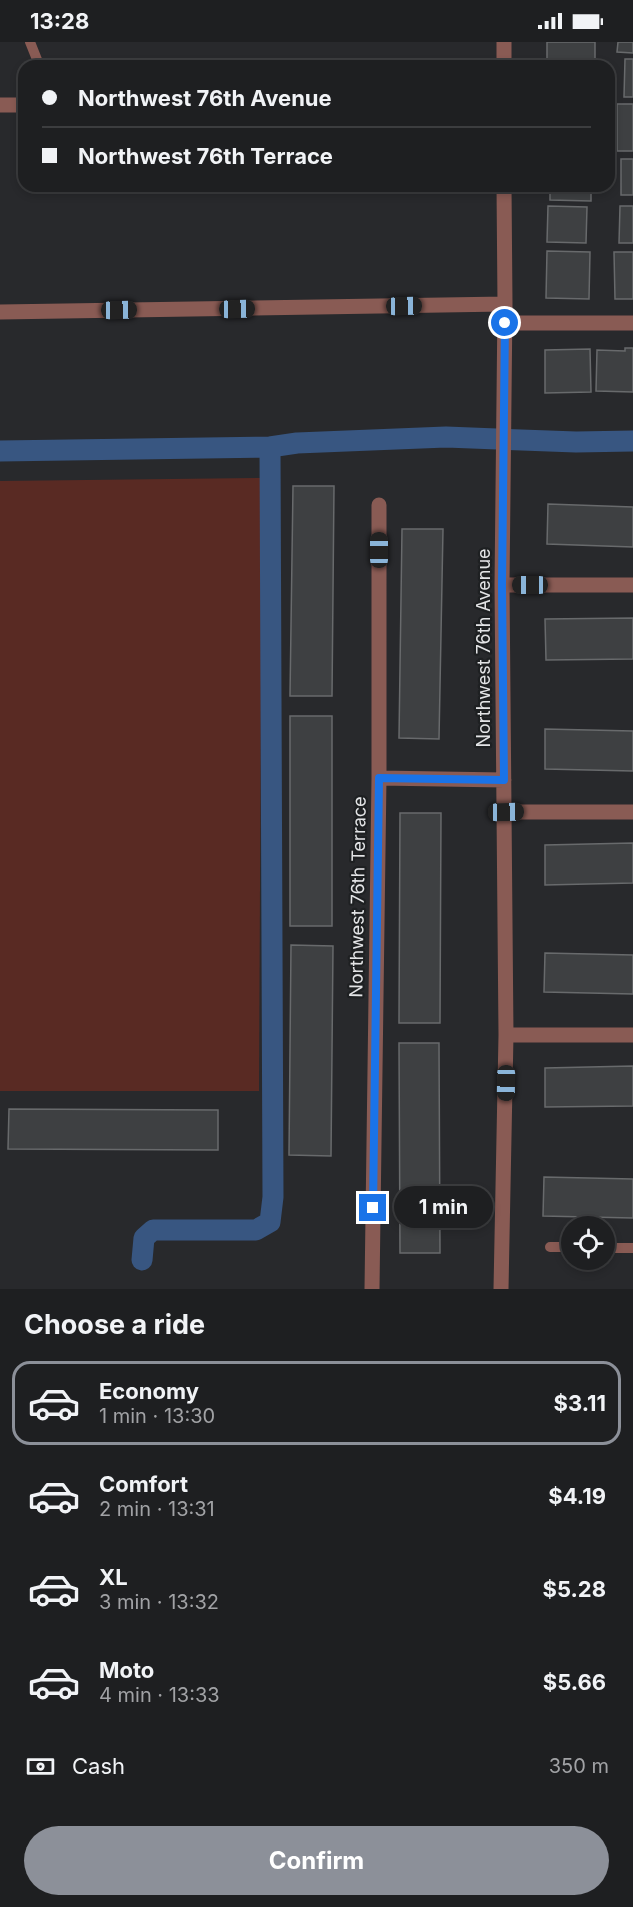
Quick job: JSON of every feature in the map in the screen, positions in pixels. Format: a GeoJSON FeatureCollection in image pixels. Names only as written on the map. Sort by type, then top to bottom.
{"type":"FeatureCollection","features":[{"type":"Feature","properties":{"kind":"street"},"geometry":{"type":"LineString","coordinates":[[504,42],[504,60]]}},
{"type":"Feature","properties":{"kind":"street"},"geometry":{"type":"LineString","coordinates":[[0,105],[18,105]]}},
{"type":"Feature","properties":{"kind":"street","name":"Northwest 76th Avenue"},"geometry":{"type":"LineString","coordinates":[[501,1289],[506,1035],[506,812],[502,585],[504,192]]}},
{"type":"Feature","properties":{"kind":"street"},"geometry":{"type":"LineString","coordinates":[[0,312],[505,304]]}},
{"type":"Feature","properties":{"kind":"street"},"geometry":{"type":"LineString","coordinates":[[505,323],[633,323]]}},
{"type":"Feature","properties":{"kind":"street","name":"Northwest 76th Terrace"},"geometry":{"type":"LineString","coordinates":[[372,1289],[379,778],[379,505]]}},
{"type":"Feature","properties":{"kind":"street"},"geometry":{"type":"LineString","coordinates":[[502,585],[633,585]]}},
{"type":"Feature","properties":{"kind":"street"},"geometry":{"type":"LineString","coordinates":[[379,778],[504,780]]}},
{"type":"Feature","properties":{"kind":"street"},"geometry":{"type":"LineString","coordinates":[[506,812],[633,812]]}},
{"type":"Feature","properties":{"kind":"street"},"geometry":{"type":"LineString","coordinates":[[506,1035],[633,1035]]}},
{"type":"Feature","properties":{"kind":"lane"},"geometry":{"type":"LineString","coordinates":[[30,42],[38,60]]}},
{"type":"Feature","properties":{"kind":"lane"},"geometry":{"type":"LineString","coordinates":[[550,1247],[561,1247]]}},
{"type":"Feature","properties":{"kind":"lane"},"geometry":{"type":"LineString","coordinates":[[615,1248],[633,1248]]}},
{"type":"Feature","properties":{"kind":"shaded area"},"geometry":{"type":"Polygon","coordinates":[[[262,478],[259,1091],[0,1091],[0,481],[262,478]]]}},
{"type":"Feature","properties":{"kind":"building"},"geometry":{"type":"Polygon","coordinates":[[[547,42],[595,42],[595,59],[547,60],[547,42]]]}},
{"type":"Feature","properties":{"kind":"building"},"geometry":{"type":"Polygon","coordinates":[[[618,42],[633,42],[633,53],[617,52],[618,42]]]}},
{"type":"Feature","properties":{"kind":"building"},"geometry":{"type":"Polygon","coordinates":[[[625,59],[633,59],[633,97],[624,97],[625,59]]]}},
{"type":"Feature","properties":{"kind":"building"},"geometry":{"type":"Polygon","coordinates":[[[617,104],[633,104],[633,151],[617,151],[617,104]]]}},
{"type":"Feature","properties":{"kind":"building"},"geometry":{"type":"Polygon","coordinates":[[[621,159],[633,159],[633,195],[621,195],[621,159]]]}},
{"type":"Feature","properties":{"kind":"building"},"geometry":{"type":"Polygon","coordinates":[[[550,192],[591,192],[591,201],[550,200],[550,192]]]}},
{"type":"Feature","properties":{"kind":"building"},"geometry":{"type":"Polygon","coordinates":[[[548,206],[587,207],[586,243],[547,242],[548,206]]]}},
{"type":"Feature","properties":{"kind":"building"},"geometry":{"type":"Polygon","coordinates":[[[620,206],[633,206],[633,243],[619,243],[620,206]]]}},
{"type":"Feature","properties":{"kind":"building"},"geometry":{"type":"Polygon","coordinates":[[[547,251],[590,252],[589,299],[546,298],[547,251]]]}},
{"type":"Feature","properties":{"kind":"building"},"geometry":{"type":"Polygon","coordinates":[[[614,252],[633,252],[633,299],[615,299],[614,252]]]}},
{"type":"Feature","properties":{"kind":"building"},"geometry":{"type":"Polygon","coordinates":[[[625,348],[633,348],[633,392],[596,391],[597,350],[625,351],[625,348]]]}},
{"type":"Feature","properties":{"kind":"building"},"geometry":{"type":"Polygon","coordinates":[[[590,349],[591,392],[545,393],[545,350],[590,349]]]}},
{"type":"Feature","properties":{"kind":"building"},"geometry":{"type":"Polygon","coordinates":[[[293,486],[334,486],[332,696],[290,696],[293,486]]]}},
{"type":"Feature","properties":{"kind":"building"},"geometry":{"type":"Polygon","coordinates":[[[548,504],[633,507],[633,547],[547,544],[548,504]]]}},
{"type":"Feature","properties":{"kind":"building"},"geometry":{"type":"Polygon","coordinates":[[[402,529],[443,529],[439,739],[399,738],[402,529]]]}},
{"type":"Feature","properties":{"kind":"building"},"geometry":{"type":"Polygon","coordinates":[[[633,618],[633,659],[546,660],[545,619],[633,618]]]}},
{"type":"Feature","properties":{"kind":"building"},"geometry":{"type":"Polygon","coordinates":[[[290,716],[332,716],[332,926],[290,926],[290,716]]]}},
{"type":"Feature","properties":{"kind":"building"},"geometry":{"type":"Polygon","coordinates":[[[545,729],[633,731],[633,771],[545,769],[545,729]]]}},
{"type":"Feature","properties":{"kind":"building"},"geometry":{"type":"Polygon","coordinates":[[[400,813],[441,813],[440,1023],[399,1023],[400,813]]]}},
{"type":"Feature","properties":{"kind":"building"},"geometry":{"type":"Polygon","coordinates":[[[633,843],[633,883],[545,885],[545,845],[633,843]]]}},
{"type":"Feature","properties":{"kind":"building"},"geometry":{"type":"Polygon","coordinates":[[[291,945],[333,946],[331,1156],[289,1155],[291,945]]]}},
{"type":"Feature","properties":{"kind":"building"},"geometry":{"type":"Polygon","coordinates":[[[545,953],[633,955],[633,994],[544,992],[545,953]]]}},
{"type":"Feature","properties":{"kind":"building"},"geometry":{"type":"Polygon","coordinates":[[[399,1043],[439,1043],[440,1253],[400,1253],[399,1043]]]}},
{"type":"Feature","properties":{"kind":"building"},"geometry":{"type":"Polygon","coordinates":[[[633,1066],[633,1106],[545,1107],[545,1068],[633,1066]]]}},
{"type":"Feature","properties":{"kind":"building"},"geometry":{"type":"Polygon","coordinates":[[[9,1109],[218,1110],[218,1150],[8,1149],[9,1109]]]}},
{"type":"Feature","properties":{"kind":"building"},"geometry":{"type":"Polygon","coordinates":[[[544,1177],[633,1179],[633,1218],[543,1216],[544,1177]]]}},
{"type":"Feature","properties":{"kind":"waterway"},"geometry":{"type":"LineString","coordinates":[[0,451],[270,447],[297,443],[446,437],[576,442],[633,441]]}},
{"type":"Feature","properties":{"kind":"waterway"},"geometry":{"type":"LineString","coordinates":[[142,1260],[144,1238],[153,1230],[256,1230],[270,1222],[273,1197],[270,447]]}},
{"type":"Feature","properties":{"kind":"route"},"geometry":{"type":"LineString","coordinates":[[373,1208],[379,778],[504,780],[502,585],[505,323]]}}]}
